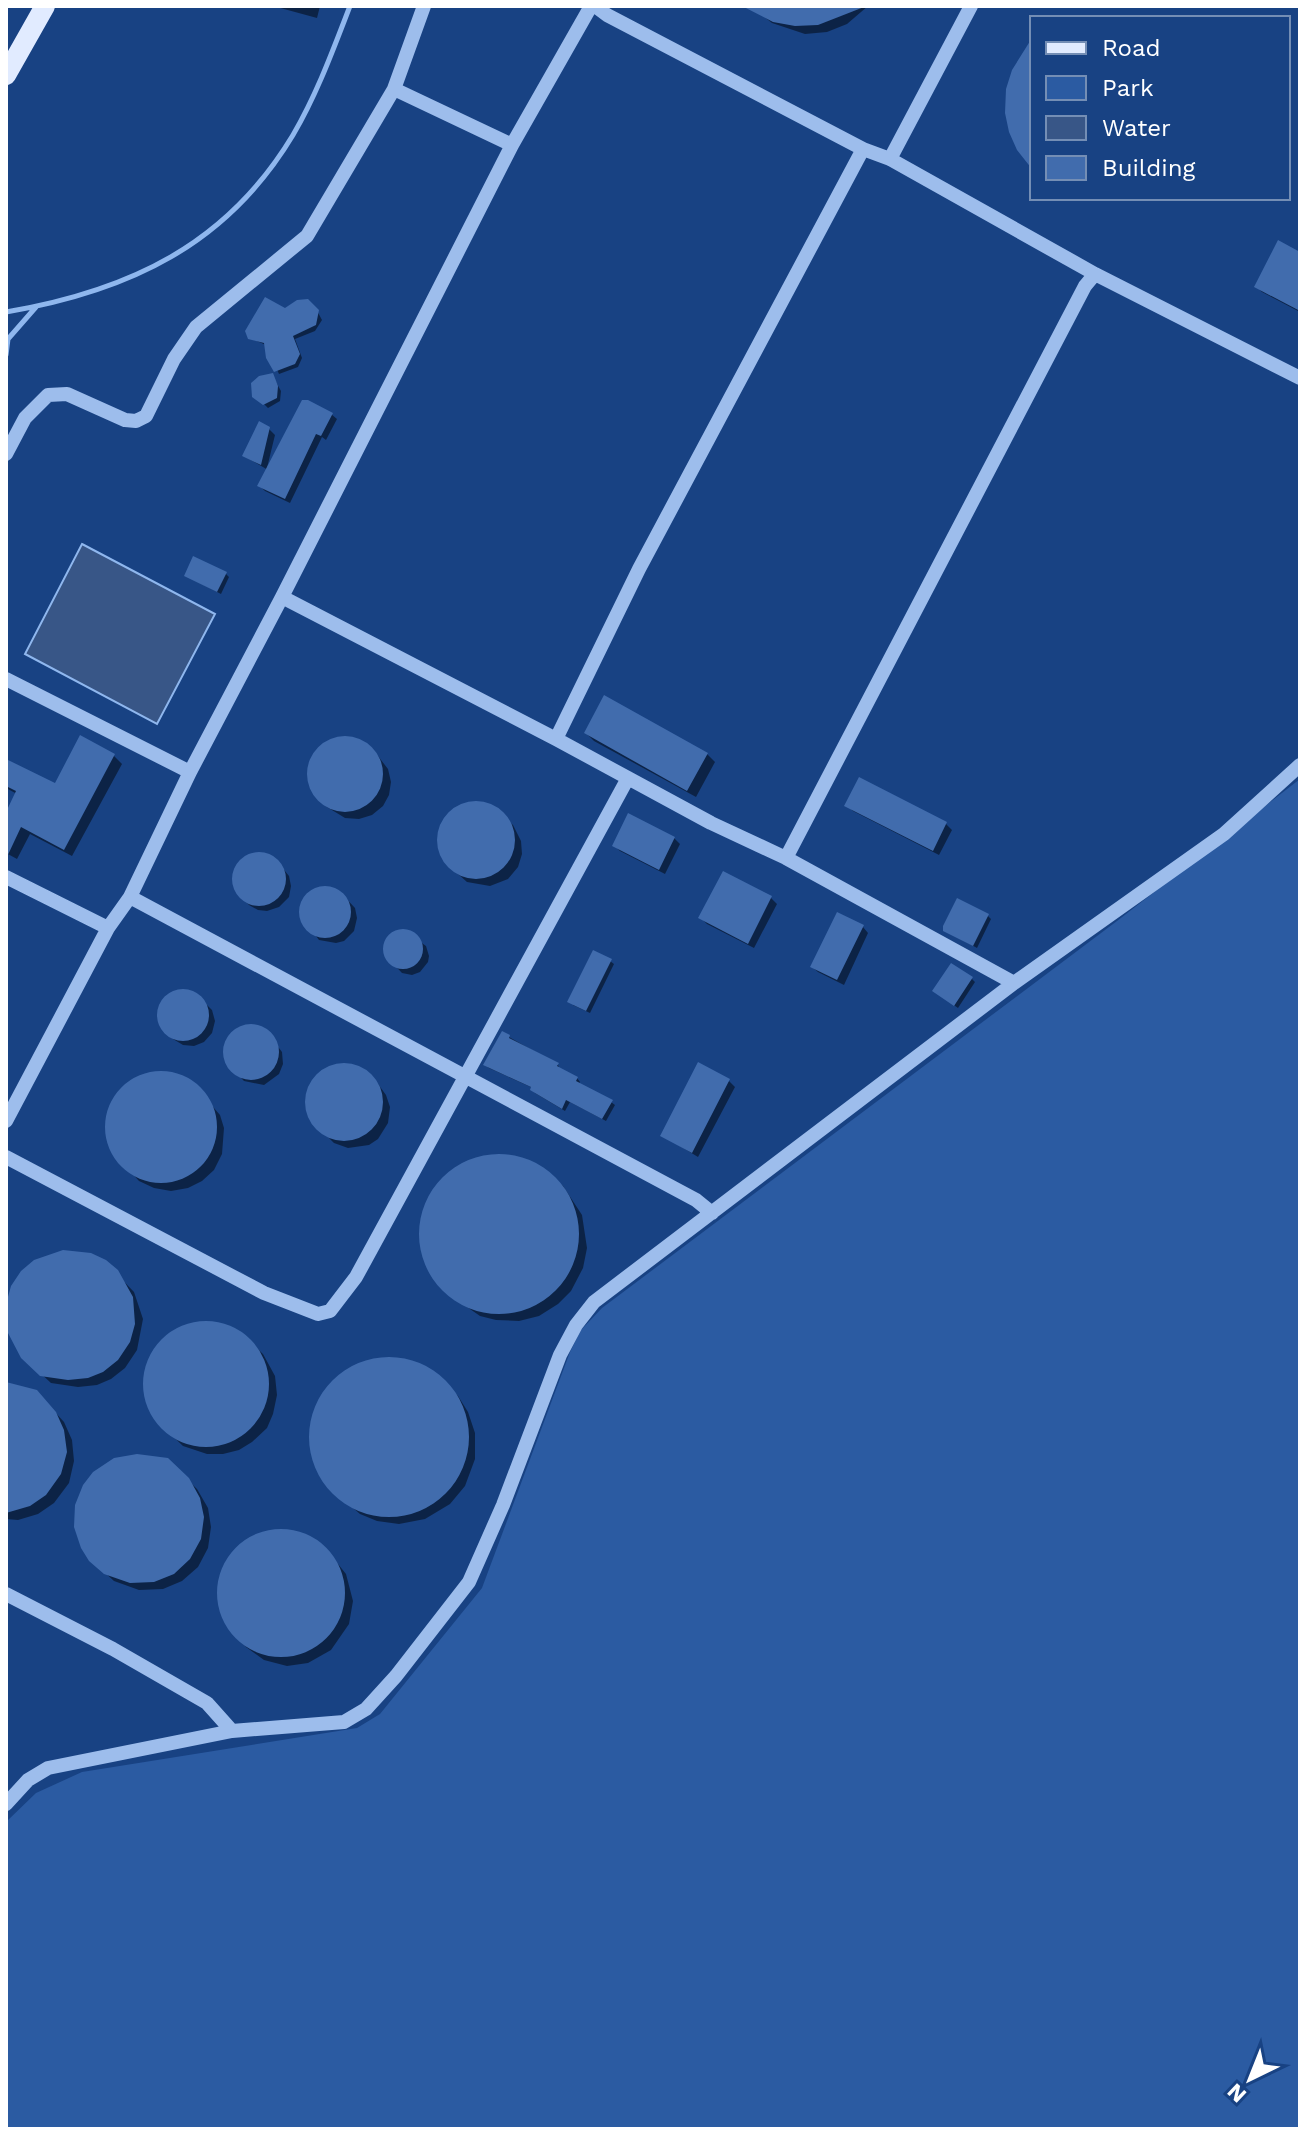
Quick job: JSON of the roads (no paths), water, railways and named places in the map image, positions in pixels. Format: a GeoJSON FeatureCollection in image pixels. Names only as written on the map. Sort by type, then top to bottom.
{"type":"FeatureCollection","features":[{"type":"Feature","properties":{"kind":"main road"},"geometry":{"type":"LineString","coordinates":[[6,75],[45,6]]}},
{"type":"Feature","properties":{"kind":"street"},"geometry":{"type":"LineString","coordinates":[[6,454],[25,418],[48,395],[67,394],[125,420],[136,421],[146,416],[174,359],[196,327],[307,236],[394,89],[424,6]]}},
{"type":"Feature","properties":{"kind":"street"},"geometry":{"type":"LineString","coordinates":[[6,1121],[108,928],[130,897],[190,772],[512,145],[593,6],[863,149],[890,159],[1095,274],[1300,378]]}},
{"type":"Feature","properties":{"kind":"street"},"geometry":{"type":"LineString","coordinates":[[890,159],[971,6]]}},
{"type":"Feature","properties":{"kind":"street"},"geometry":{"type":"LineString","coordinates":[[394,89],[512,145]]}},
{"type":"Feature","properties":{"kind":"street"},"geometry":{"type":"LineString","coordinates":[[556,739],[639,569],[863,149]]}},
{"type":"Feature","properties":{"kind":"street"},"geometry":{"type":"LineString","coordinates":[[786,858],[1085,286],[1095,274]]}},
{"type":"Feature","properties":{"kind":"street"},"geometry":{"type":"LineString","coordinates":[[282,597],[711,823],[786,858],[1014,983]]}},
{"type":"Feature","properties":{"kind":"street"},"geometry":{"type":"LineString","coordinates":[[6,679],[190,772]]}},
{"type":"Feature","properties":{"kind":"street"},"geometry":{"type":"LineString","coordinates":[[6,1804],[28,1780],[48,1768],[232,1731],[344,1722],[366,1709],[396,1676],[469,1582],[503,1505],[560,1355],[576,1325],[594,1302],[1014,983],[1224,834],[1300,765]]}},
{"type":"Feature","properties":{"kind":"street"},"geometry":{"type":"LineString","coordinates":[[6,1157],[264,1293],[318,1314],[330,1311],[356,1277],[628,778]]}},
{"type":"Feature","properties":{"kind":"street"},"geometry":{"type":"LineString","coordinates":[[6,877],[108,928]]}},
{"type":"Feature","properties":{"kind":"street"},"geometry":{"type":"LineString","coordinates":[[130,897],[696,1200],[712,1213]]}},
{"type":"Feature","properties":{"kind":"street"},"geometry":{"type":"LineString","coordinates":[[6,1594],[113,1649],[207,1703],[232,1731]]}},
{"type":"Feature","properties":{"kind":"water"},"geometry":{"type":"Polygon","coordinates":[[[82,544],[215,614],[157,724],[25,654],[82,544]]]}},
{"type":"Feature","properties":{"kind":"waterway"},"geometry":{"type":"LineString","coordinates":[[6,312],[51,303],[133,276],[171,257],[206,234],[238,206],[267,173],[302,119],[350,6]]}},
{"type":"Feature","properties":{"kind":"waterway"},"geometry":{"type":"LineString","coordinates":[[6,355],[8,339],[36,307]]}}]}
